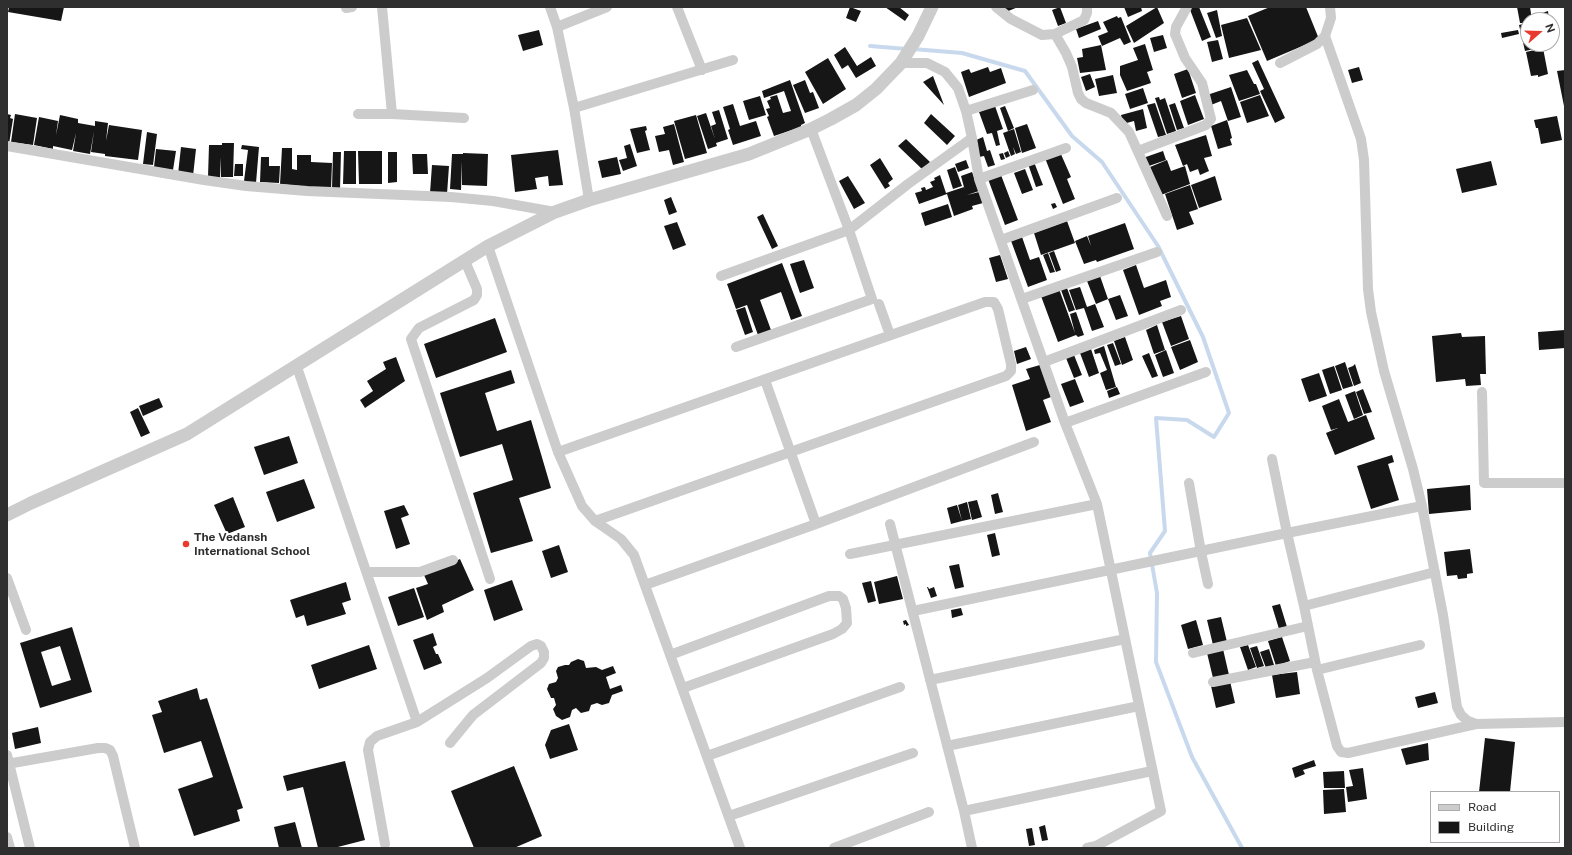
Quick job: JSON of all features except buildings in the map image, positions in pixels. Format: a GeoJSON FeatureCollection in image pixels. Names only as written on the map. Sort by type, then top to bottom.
{"type":"FeatureCollection","features":[{"type":"Feature","properties":{"kind":"street"},"geometry":{"type":"LineString","coordinates":[[382,7],[392,114]]}},
{"type":"Feature","properties":{"kind":"street"},"geometry":{"type":"LineString","coordinates":[[550,7],[557,27],[574,108],[589,200]]}},
{"type":"Feature","properties":{"kind":"street"},"geometry":{"type":"LineString","coordinates":[[557,27],[608,7]]}},
{"type":"Feature","properties":{"kind":"street"},"geometry":{"type":"LineString","coordinates":[[677,7],[702,70]]}},
{"type":"Feature","properties":{"kind":"street"},"geometry":{"type":"LineString","coordinates":[[7,515],[187,434],[297,367],[488,246],[555,212],[589,200],[749,154],[811,129],[856,105],[876,89],[904,58],[918,36],[932,7]]}},
{"type":"Feature","properties":{"kind":"street"},"geometry":{"type":"LineString","coordinates":[[996,7],[1011,18],[1042,35],[1055,34],[1084,20],[1087,13],[1087,7]]}},
{"type":"Feature","properties":{"kind":"street"},"geometry":{"type":"LineString","coordinates":[[1138,151],[1206,125],[1210,119],[1202,83],[1185,58],[1175,34],[1176,27],[1187,7]]}},
{"type":"Feature","properties":{"kind":"street"},"geometry":{"type":"LineString","coordinates":[[1280,63],[1317,44],[1325,36],[1330,18],[1330,7]]}},
{"type":"Feature","properties":{"kind":"street"},"geometry":{"type":"LineString","coordinates":[[1055,34],[1072,67],[1078,93],[1081,99],[1086,103],[1111,113],[1129,132],[1167,216]]}},
{"type":"Feature","properties":{"kind":"street"},"geometry":{"type":"LineString","coordinates":[[1325,36],[1361,139],[1364,160],[1368,289],[1371,312],[1384,371],[1413,469],[1422,506],[1457,707],[1468,721],[1476,724]]}},
{"type":"Feature","properties":{"kind":"street"},"geometry":{"type":"LineString","coordinates":[[904,58],[927,63],[945,72],[958,88],[966,111],[979,179],[1065,423],[1098,504],[1161,811],[1096,846],[1087,848]]}},
{"type":"Feature","properties":{"kind":"street"},"geometry":{"type":"LineString","coordinates":[[574,108],[733,60]]}},
{"type":"Feature","properties":{"kind":"street"},"geometry":{"type":"LineString","coordinates":[[966,111],[1033,90]]}},
{"type":"Feature","properties":{"kind":"street"},"geometry":{"type":"LineString","coordinates":[[358,114],[392,114],[464,118]]}},
{"type":"Feature","properties":{"kind":"street"},"geometry":{"type":"LineString","coordinates":[[736,348],[872,299],[849,230],[811,129]]}},
{"type":"Feature","properties":{"kind":"street"},"geometry":{"type":"LineString","coordinates":[[720,276],[849,230],[908,184],[972,138]]}},
{"type":"Feature","properties":{"kind":"street"},"geometry":{"type":"LineString","coordinates":[[7,146],[246,186],[307,191],[451,197],[493,201],[555,212]]}},
{"type":"Feature","properties":{"kind":"street"},"geometry":{"type":"LineString","coordinates":[[979,179],[1066,148]]}},
{"type":"Feature","properties":{"kind":"street"},"geometry":{"type":"LineString","coordinates":[[1001,240],[1116,198]]}},
{"type":"Feature","properties":{"kind":"street"},"geometry":{"type":"LineString","coordinates":[[488,246],[558,452],[582,506],[595,521],[621,539],[634,555],[740,848]]}},
{"type":"Feature","properties":{"kind":"street"},"geometry":{"type":"LineString","coordinates":[[1022,299],[1157,252]]}},
{"type":"Feature","properties":{"kind":"street"},"geometry":{"type":"LineString","coordinates":[[464,261],[477,289],[477,295],[474,300],[419,328],[411,339],[490,578]]}},
{"type":"Feature","properties":{"kind":"street"},"geometry":{"type":"LineString","coordinates":[[558,452],[985,302],[994,302],[998,309],[1011,364],[1011,371],[1006,376],[595,521]]}},
{"type":"Feature","properties":{"kind":"street"},"geometry":{"type":"LineString","coordinates":[[880,304],[890,335]]}},
{"type":"Feature","properties":{"kind":"street"},"geometry":{"type":"LineString","coordinates":[[1044,362],[1181,310]]}},
{"type":"Feature","properties":{"kind":"street"},"geometry":{"type":"LineString","coordinates":[[297,367],[417,722]]}},
{"type":"Feature","properties":{"kind":"street"},"geometry":{"type":"LineString","coordinates":[[1065,423],[1206,372]]}},
{"type":"Feature","properties":{"kind":"street"},"geometry":{"type":"LineString","coordinates":[[765,380],[816,524]]}},
{"type":"Feature","properties":{"kind":"street"},"geometry":{"type":"LineString","coordinates":[[1482,392],[1484,483],[1565,483]]}},
{"type":"Feature","properties":{"kind":"street"},"geometry":{"type":"LineString","coordinates":[[645,585],[816,524],[1034,442]]}},
{"type":"Feature","properties":{"kind":"street"},"geometry":{"type":"LineString","coordinates":[[1272,459],[1316,666],[1336,746],[1341,752],[1348,753],[1476,724],[1565,722]]}},
{"type":"Feature","properties":{"kind":"street"},"geometry":{"type":"LineString","coordinates":[[1189,482],[1208,584]]}},
{"type":"Feature","properties":{"kind":"street"},"geometry":{"type":"LineString","coordinates":[[850,554],[896,546],[1098,504]]}},
{"type":"Feature","properties":{"kind":"street"},"geometry":{"type":"LineString","coordinates":[[913,611],[1422,506]]}},
{"type":"Feature","properties":{"kind":"street"},"geometry":{"type":"LineString","coordinates":[[890,524],[964,811],[972,848]]}},
{"type":"Feature","properties":{"kind":"street"},"geometry":{"type":"LineString","coordinates":[[367,572],[420,572],[453,560]]}},
{"type":"Feature","properties":{"kind":"street"},"geometry":{"type":"LineString","coordinates":[[1304,606],[1434,572]]}},
{"type":"Feature","properties":{"kind":"street"},"geometry":{"type":"LineString","coordinates":[[7,578],[26,630]]}},
{"type":"Feature","properties":{"kind":"street"},"geometry":{"type":"LineString","coordinates":[[670,655],[829,596],[839,596],[843,600],[846,608],[847,623],[842,629],[833,634],[683,688]]}},
{"type":"Feature","properties":{"kind":"street"},"geometry":{"type":"LineString","coordinates":[[1193,653],[1308,626]]}},
{"type":"Feature","properties":{"kind":"street"},"geometry":{"type":"LineString","coordinates":[[930,680],[1125,639]]}},
{"type":"Feature","properties":{"kind":"street"},"geometry":{"type":"LineString","coordinates":[[385,844],[368,750],[370,742],[377,736],[417,722],[487,678],[531,646],[537,644],[541,646],[544,652],[544,658],[541,663],[472,715],[450,743]]}},
{"type":"Feature","properties":{"kind":"street"},"geometry":{"type":"LineString","coordinates":[[1213,682],[1316,666],[1420,645]]}},
{"type":"Feature","properties":{"kind":"street"},"geometry":{"type":"LineString","coordinates":[[707,756],[900,687]]}},
{"type":"Feature","properties":{"kind":"street"},"geometry":{"type":"LineString","coordinates":[[947,746],[1139,706]]}},
{"type":"Feature","properties":{"kind":"street"},"geometry":{"type":"LineString","coordinates":[[30,848],[8,761],[98,748],[110,750],[113,756],[135,848]]}},
{"type":"Feature","properties":{"kind":"street"},"geometry":{"type":"LineString","coordinates":[[729,816],[913,753]]}},
{"type":"Feature","properties":{"kind":"street"},"geometry":{"type":"LineString","coordinates":[[964,811],[1152,771]]}},
{"type":"Feature","properties":{"kind":"street"},"geometry":{"type":"LineString","coordinates":[[834,848],[929,812]]}},
{"type":"Feature","properties":{"kind":"street"},"geometry":{"type":"LineString","coordinates":[[7,837],[10,848]]}},
{"type":"Feature","properties":{"kind":"waterway"},"geometry":{"type":"LineString","coordinates":[[870,46],[907,49]]}},
{"type":"Feature","properties":{"kind":"waterway"},"geometry":{"type":"LineString","coordinates":[[913,49],[962,53],[1025,71],[1072,136],[1102,162],[1158,246],[1203,337],[1229,413],[1214,437],[1187,420],[1156,418],[1165,531],[1150,553],[1157,593],[1156,662],[1192,757],[1242,848]]}},
{"type":"Feature","properties":{"kind":"place","name":"The Vedansh International School"},"geometry":{"type":"Point","coordinates":[186,544]}}]}
